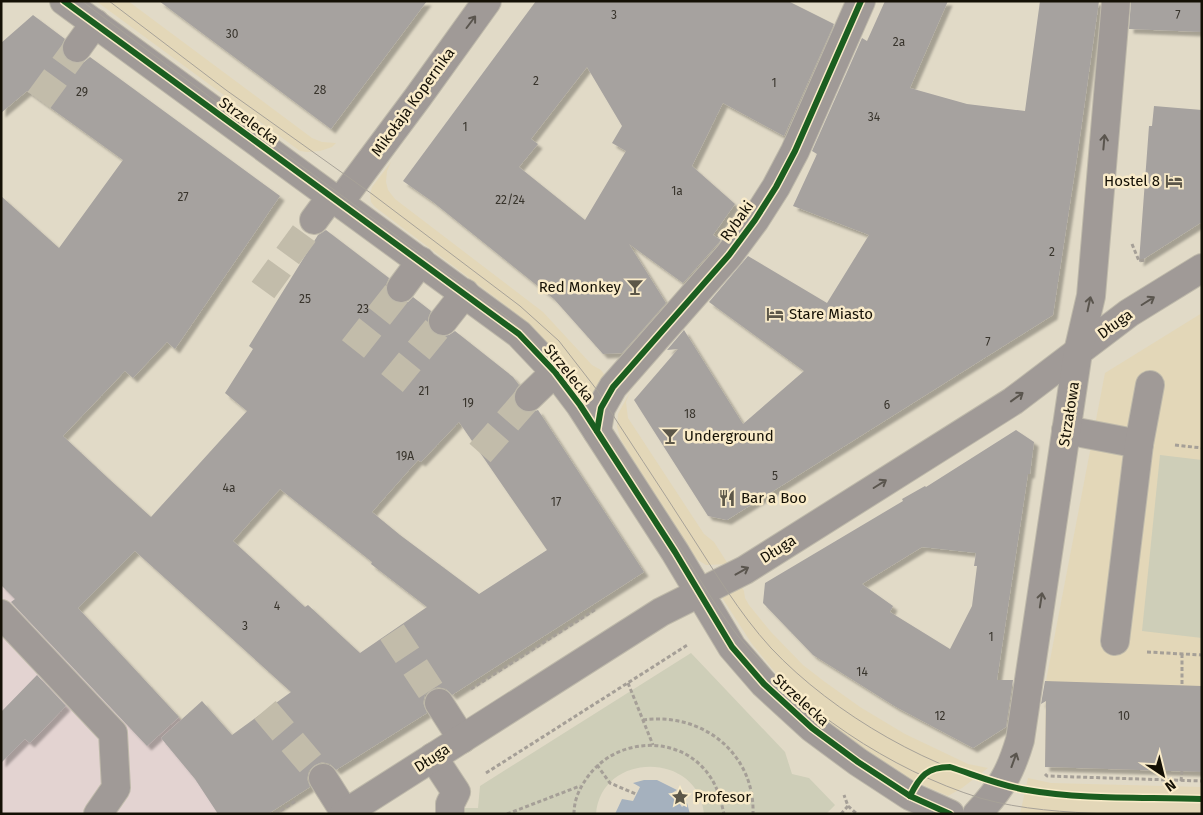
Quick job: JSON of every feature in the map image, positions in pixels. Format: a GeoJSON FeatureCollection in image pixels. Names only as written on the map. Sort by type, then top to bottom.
{"type":"FeatureCollection","features":[{"type":"Feature","properties":{"kind":"street","name":"Strzelecka"},"geometry":{"type":"LineString","coordinates":[[64,1],[519,334],[556,372],[676,552],[732,647],[764,684],[812,728],[858,762],[904,805],[950,814]]}},
{"type":"Feature","properties":{"kind":"street","name":"Mikołaja Kopernika"},"geometry":{"type":"LineString","coordinates":[[314,220],[335,200],[418,98],[487,1]]}},
{"type":"Feature","properties":{"kind":"street","name":"Rybaki"},"geometry":{"type":"LineString","coordinates":[[596,431],[601,408],[612,387],[729,254],[755,220],[795,151],[862,1]]}},
{"type":"Feature","properties":{"kind":"street","name":"Strzałowa"},"geometry":{"type":"LineString","coordinates":[[977,814],[1003,784],[1014,763],[1020,740],[1078,352],[1091,296],[1116,1]]}},
{"type":"Feature","properties":{"kind":"street"},"geometry":{"type":"LineString","coordinates":[[77,48],[94,23]]}},
{"type":"Feature","properties":{"kind":"street"},"geometry":{"type":"LineString","coordinates":[[402,288],[421,261]]}},
{"type":"Feature","properties":{"kind":"street","name":"Długa"},"geometry":{"type":"LineString","coordinates":[[345,814],[661,612],[745,570],[1013,401],[1129,313],[1202,268]]}},
{"type":"Feature","properties":{"kind":"street"},"geometry":{"type":"LineString","coordinates":[[443,321],[465,293]]}},
{"type":"Feature","properties":{"kind":"street"},"geometry":{"type":"LineString","coordinates":[[529,397],[556,372]]}},
{"type":"Feature","properties":{"kind":"street"},"geometry":{"type":"LineString","coordinates":[[1116,641],[1139,444],[1150,385]]}},
{"type":"Feature","properties":{"kind":"street"},"geometry":{"type":"LineString","coordinates":[[1066,430],[1139,444]]}},
{"type":"Feature","properties":{"kind":"street"},"geometry":{"type":"LineString","coordinates":[[1,614],[113,733],[116,788],[98,814]]}},
{"type":"Feature","properties":{"kind":"street"},"geometry":{"type":"LineString","coordinates":[[439,703],[462,739]]}},
{"type":"Feature","properties":{"kind":"street"},"geometry":{"type":"LineString","coordinates":[[433,757],[458,807]]}},
{"type":"Feature","properties":{"kind":"street"},"geometry":{"type":"LineString","coordinates":[[323,778],[345,814]]}},
{"type":"Feature","properties":{"kind":"path"},"geometry":{"type":"LineString","coordinates":[[1131,242],[1139,261],[1154,258]]}},
{"type":"Feature","properties":{"kind":"path"},"geometry":{"type":"LineString","coordinates":[[1116,641],[1118,650],[1202,655]]}},
{"type":"Feature","properties":{"kind":"path"},"geometry":{"type":"LineString","coordinates":[[458,807],[628,683],[691,643]]}},
{"type":"Feature","properties":{"kind":"path"},"geometry":{"type":"LineString","coordinates":[[1182,654],[1182,685]]}},
{"type":"Feature","properties":{"kind":"path"},"geometry":{"type":"LineString","coordinates":[[628,683],[653,745]]}},
{"type":"Feature","properties":{"kind":"path"},"geometry":{"type":"LineString","coordinates":[[643,720],[659,718],[681,721],[705,729],[723,742],[747,776],[753,799],[753,814]]}},
{"type":"Feature","properties":{"kind":"path"},"geometry":{"type":"LineString","coordinates":[[574,814],[574,806],[581,786],[597,765],[613,753],[632,746],[653,745],[675,750],[695,760],[711,777],[721,797],[724,814]]}},
{"type":"Feature","properties":{"kind":"path"},"geometry":{"type":"LineString","coordinates":[[597,765],[610,783],[636,794]]}},
{"type":"Feature","properties":{"kind":"path"},"geometry":{"type":"LineString","coordinates":[[1181,781],[1182,771]]}},
{"type":"Feature","properties":{"kind":"path"},"geometry":{"type":"LineString","coordinates":[[507,814],[581,786]]}},
{"type":"Feature","properties":{"kind":"path"},"geometry":{"type":"LineString","coordinates":[[842,790],[848,806],[857,814]]}},
{"type":"Feature","properties":{"kind":"path"},"geometry":{"type":"LineString","coordinates":[[841,814],[848,806]]}},
{"type":"Feature","properties":{"kind":"shaded area"},"geometry":{"type":"Polygon","coordinates":[[[96,1],[128,1],[312,138],[322,142],[336,143],[332,147],[320,151],[300,151],[96,1]]]}},
{"type":"Feature","properties":{"kind":"shaded area"},"geometry":{"type":"Polygon","coordinates":[[[391,162],[387,171],[386,182],[388,190],[395,199],[543,312],[592,365],[601,370],[606,377],[593,400],[562,359],[517,314],[375,207],[371,202],[370,194],[372,187],[391,162]]]}},
{"type":"Feature","properties":{"kind":"shaded area"},"geometry":{"type":"Polygon","coordinates":[[[1202,313],[1202,772],[1045,767],[1046,681],[1105,373],[1202,313]]]}},
{"type":"Feature","properties":{"kind":"shaded area"},"geometry":{"type":"Polygon","coordinates":[[[630,392],[626,402],[628,418],[704,534],[714,542],[728,564],[706,565],[691,553],[621,440],[617,427],[618,414],[630,392]]]}},
{"type":"Feature","properties":{"kind":"shaded area"},"geometry":{"type":"Polygon","coordinates":[[[1,525],[192,732],[257,814],[1,814],[1,525]]]}},
{"type":"Feature","properties":{"kind":"shaded area"},"geometry":{"type":"Polygon","coordinates":[[[740,584],[749,605],[771,632],[803,665],[825,682],[860,707],[905,734],[968,764],[988,768],[948,796],[907,778],[839,734],[803,703],[752,644],[721,596],[740,584]]]}},
{"type":"Feature","properties":{"kind":"shaded area"},"geometry":{"type":"Polygon","coordinates":[[[1028,778],[1051,783],[1202,787],[1202,814],[1020,814],[1028,778]]]}},
{"type":"Feature","properties":{"kind":"green space"},"geometry":{"type":"Polygon","coordinates":[[[1160,455],[1202,460],[1202,638],[1142,631],[1160,455]]]}},
{"type":"Feature","properties":{"kind":"green space"},"geometry":{"type":"Polygon","coordinates":[[[691,653],[785,752],[792,774],[809,778],[835,805],[826,814],[704,814],[698,793],[686,779],[669,770],[650,767],[631,770],[614,779],[602,793],[596,814],[459,814],[459,808],[478,808],[480,786],[691,653]]]}},
{"type":"Feature","properties":{"kind":"water"},"geometry":{"type":"Polygon","coordinates":[[[644,780],[657,780],[677,790],[672,793],[682,807],[687,803],[690,814],[615,814],[622,799],[633,801],[640,787],[633,783],[644,780]]]}},
{"type":"Feature","properties":{"kind":"building"},"geometry":{"type":"Polygon","coordinates":[[[159,1],[427,1],[331,129],[159,1]]]}},
{"type":"Feature","properties":{"kind":"building"},"geometry":{"type":"Polygon","coordinates":[[[536,1],[788,1],[834,24],[784,136],[723,103],[692,166],[735,204],[713,235],[721,240],[683,283],[629,244],[666,303],[622,353],[603,354],[554,299],[433,202],[403,181],[536,1]],[[587,67],[531,139],[538,144],[519,167],[585,220],[626,151],[612,143],[622,126],[587,67]]]}},
{"type":"Feature","properties":{"kind":"building"},"geometry":{"type":"Polygon","coordinates":[[[885,1],[948,1],[910,88],[967,104],[1025,111],[1040,1],[1099,1],[1053,315],[727,520],[708,516],[634,400],[678,349],[667,350],[684,330],[743,424],[804,371],[709,302],[748,256],[827,303],[869,235],[793,206],[817,154],[812,151],[862,38],[867,41],[885,1]]]}},
{"type":"Feature","properties":{"kind":"building"},"geometry":{"type":"Polygon","coordinates":[[[1131,1],[1202,1],[1202,32],[1129,29],[1131,1]]]}},
{"type":"Feature","properties":{"kind":"building"},"geometry":{"type":"Polygon","coordinates":[[[33,15],[65,39],[61,47],[63,54],[68,60],[76,64],[84,62],[90,57],[280,196],[175,349],[167,342],[133,378],[125,371],[63,436],[151,517],[247,411],[225,393],[253,349],[249,346],[318,235],[326,230],[389,278],[385,287],[391,300],[400,304],[408,302],[413,297],[431,311],[428,326],[433,333],[441,336],[449,335],[455,331],[513,377],[519,385],[514,393],[517,407],[525,412],[538,410],[644,572],[452,695],[446,689],[438,687],[431,690],[425,695],[423,703],[427,713],[336,770],[330,764],[322,762],[315,765],[309,771],[307,779],[310,787],[268,814],[218,814],[195,779],[161,738],[202,701],[232,735],[291,692],[135,551],[78,608],[179,717],[147,746],[11,602],[15,599],[1,585],[1,196],[59,248],[123,160],[27,91],[1,113],[1,43],[33,15]],[[459,422],[421,462],[418,460],[372,512],[479,594],[547,550],[459,422]],[[280,489],[233,541],[305,607],[308,605],[360,653],[427,607],[371,564],[372,562],[280,489]]]}},
{"type":"Feature","properties":{"kind":"building","name":"Hostel 8"},"geometry":{"type":"Polygon","coordinates":[[[1154,106],[1202,110],[1202,222],[1139,262],[1149,126],[1152,126],[1154,106]]]}},
{"type":"Feature","properties":{"kind":"building"},"geometry":{"type":"Polygon","coordinates":[[[1016,430],[1034,442],[997,680],[1013,680],[1006,727],[973,748],[896,707],[813,655],[763,603],[765,583],[903,501],[902,499],[926,487],[1016,430]],[[922,547],[862,584],[893,606],[890,612],[950,649],[972,606],[977,566],[974,566],[976,553],[922,547]]]}},
{"type":"Feature","properties":{"kind":"building"},"geometry":{"type":"Polygon","coordinates":[[[37,675],[66,706],[30,743],[25,739],[1,763],[1,712],[37,675]]]}},
{"type":"Feature","properties":{"kind":"building"},"geometry":{"type":"Polygon","coordinates":[[[1045,681],[1202,686],[1202,772],[1045,767],[1046,701],[1041,704],[1045,681]]]}},
{"type":"Feature","properties":{"kind":"tunnel"},"geometry":{"type":"LineString","coordinates":[[39,100],[77,48]]}},
{"type":"Feature","properties":{"kind":"tunnel"},"geometry":{"type":"LineString","coordinates":[[263,290],[314,220]]}},
{"type":"Feature","properties":{"kind":"tunnel"},"geometry":{"type":"LineString","coordinates":[[353,349],[401,288]]}},
{"type":"Feature","properties":{"kind":"tunnel"},"geometry":{"type":"LineString","coordinates":[[392,383],[443,321]]}},
{"type":"Feature","properties":{"kind":"tunnel"},"geometry":{"type":"LineString","coordinates":[[480,453],[529,397]]}},
{"type":"Feature","properties":{"kind":"tunnel"},"geometry":{"type":"LineString","coordinates":[[392,632],[439,703]]}},
{"type":"Feature","properties":{"kind":"tunnel"},"geometry":{"type":"LineString","coordinates":[[265,710],[323,778]]}},
{"type":"Feature","properties":{"kind":"tram line"},"geometry":{"type":"LineString","coordinates":[[82,1],[511,320],[547,354],[584,402],[738,636],[788,688],[817,712],[848,734],[913,771],[946,786],[980,798],[1028,808],[1107,814]]}},
{"type":"Feature","properties":{"kind":"tram line"},"geometry":{"type":"LineString","coordinates":[[109,1],[226,90],[372,194],[520,306],[559,341],[597,390],[748,621],[771,648],[824,696],[888,738],[956,770],[991,782],[1025,790],[1068,795],[1113,798],[1202,799]]}},
{"type":"Feature","properties":{"kind":"cycle path"},"geometry":{"type":"LineString","coordinates":[[64,1],[519,334],[555,372],[580,405],[675,552],[732,647],[764,684],[812,728],[858,762],[910,796],[950,814]]}},
{"type":"Feature","properties":{"kind":"cycle path"},"geometry":{"type":"LineString","coordinates":[[597,431],[601,408],[613,387],[729,255],[776,187],[795,151],[861,1]]}},
{"type":"Feature","properties":{"kind":"cycle path"},"geometry":{"type":"LineString","coordinates":[[910,796],[917,783],[925,774],[942,767],[950,767],[1008,786],[1048,793],[1092,797],[1202,799]]}},
{"type":"Feature","properties":{"kind":"place","name":"Hostel 8"},"geometry":{"type":"Point","coordinates":[1174,181]}},
{"type":"Feature","properties":{"kind":"place","name":"Red Monkey"},"geometry":{"type":"Point","coordinates":[635,287]}},
{"type":"Feature","properties":{"kind":"place","name":"Stare Miasto"},"geometry":{"type":"Point","coordinates":[775,314]}},
{"type":"Feature","properties":{"kind":"place","name":"Underground"},"geometry":{"type":"Point","coordinates":[670,436]}},
{"type":"Feature","properties":{"kind":"place","name":"Bar a Boo"},"geometry":{"type":"Point","coordinates":[727,498]}},
{"type":"Feature","properties":{"kind":"place","name":"Profesor"},"geometry":{"type":"Point","coordinates":[680,797]}}]}
